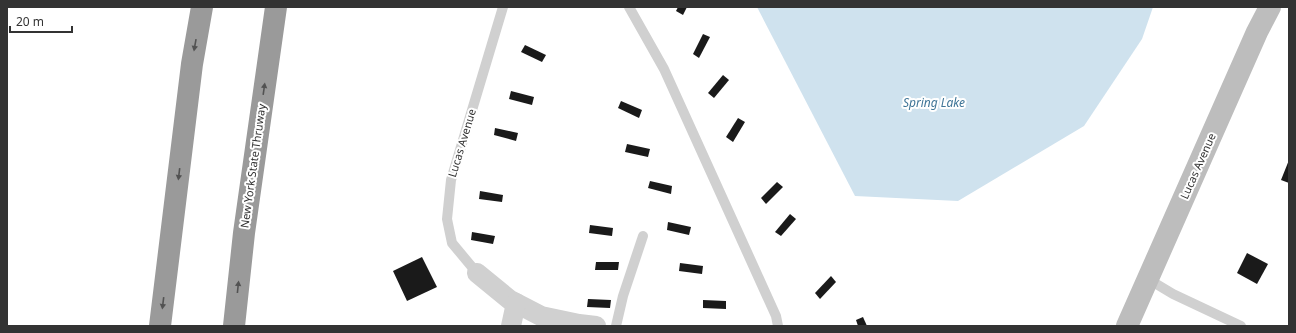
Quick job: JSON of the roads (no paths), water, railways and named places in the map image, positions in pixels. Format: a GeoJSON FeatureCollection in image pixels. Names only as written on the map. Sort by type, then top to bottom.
{"type":"FeatureCollection","features":[{"type":"Feature","properties":{"kind":"highway"},"geometry":{"type":"LineString","coordinates":[[160,326],[192,64],[202,7]]}},
{"type":"Feature","properties":{"kind":"highway","name":"New York State Thruway"},"geometry":{"type":"LineString","coordinates":[[234,326],[244,233],[276,7]]}},
{"type":"Feature","properties":{"kind":"street","name":"Lucas Avenue"},"geometry":{"type":"LineString","coordinates":[[1128,322],[1257,32],[1270,7]]}},
{"type":"Feature","properties":{"kind":"street"},"geometry":{"type":"LineString","coordinates":[[478,273],[510,300],[541,316],[578,324],[596,326]]}},
{"type":"Feature","properties":{"kind":"street"},"geometry":{"type":"LineString","coordinates":[[511,326],[516,303]]}},
{"type":"Feature","properties":{"kind":"lane","name":"Lucas Avenue"},"geometry":{"type":"LineString","coordinates":[[478,273],[452,243],[446,219],[451,180],[503,7]]}},
{"type":"Feature","properties":{"kind":"lane"},"geometry":{"type":"LineString","coordinates":[[629,7],[664,69],[776,316],[778,326]]}},
{"type":"Feature","properties":{"kind":"lane"},"geometry":{"type":"LineString","coordinates":[[616,326],[624,292],[644,236]]}},
{"type":"Feature","properties":{"kind":"lane"},"geometry":{"type":"LineString","coordinates":[[1148,278],[1173,294],[1241,326]]}},
{"type":"Feature","properties":{"kind":"water","name":"Spring Lake"},"geometry":{"type":"Polygon","coordinates":[[[757,7],[1153,7],[1142,39],[1084,126],[958,201],[855,196],[757,7]]]}}]}
